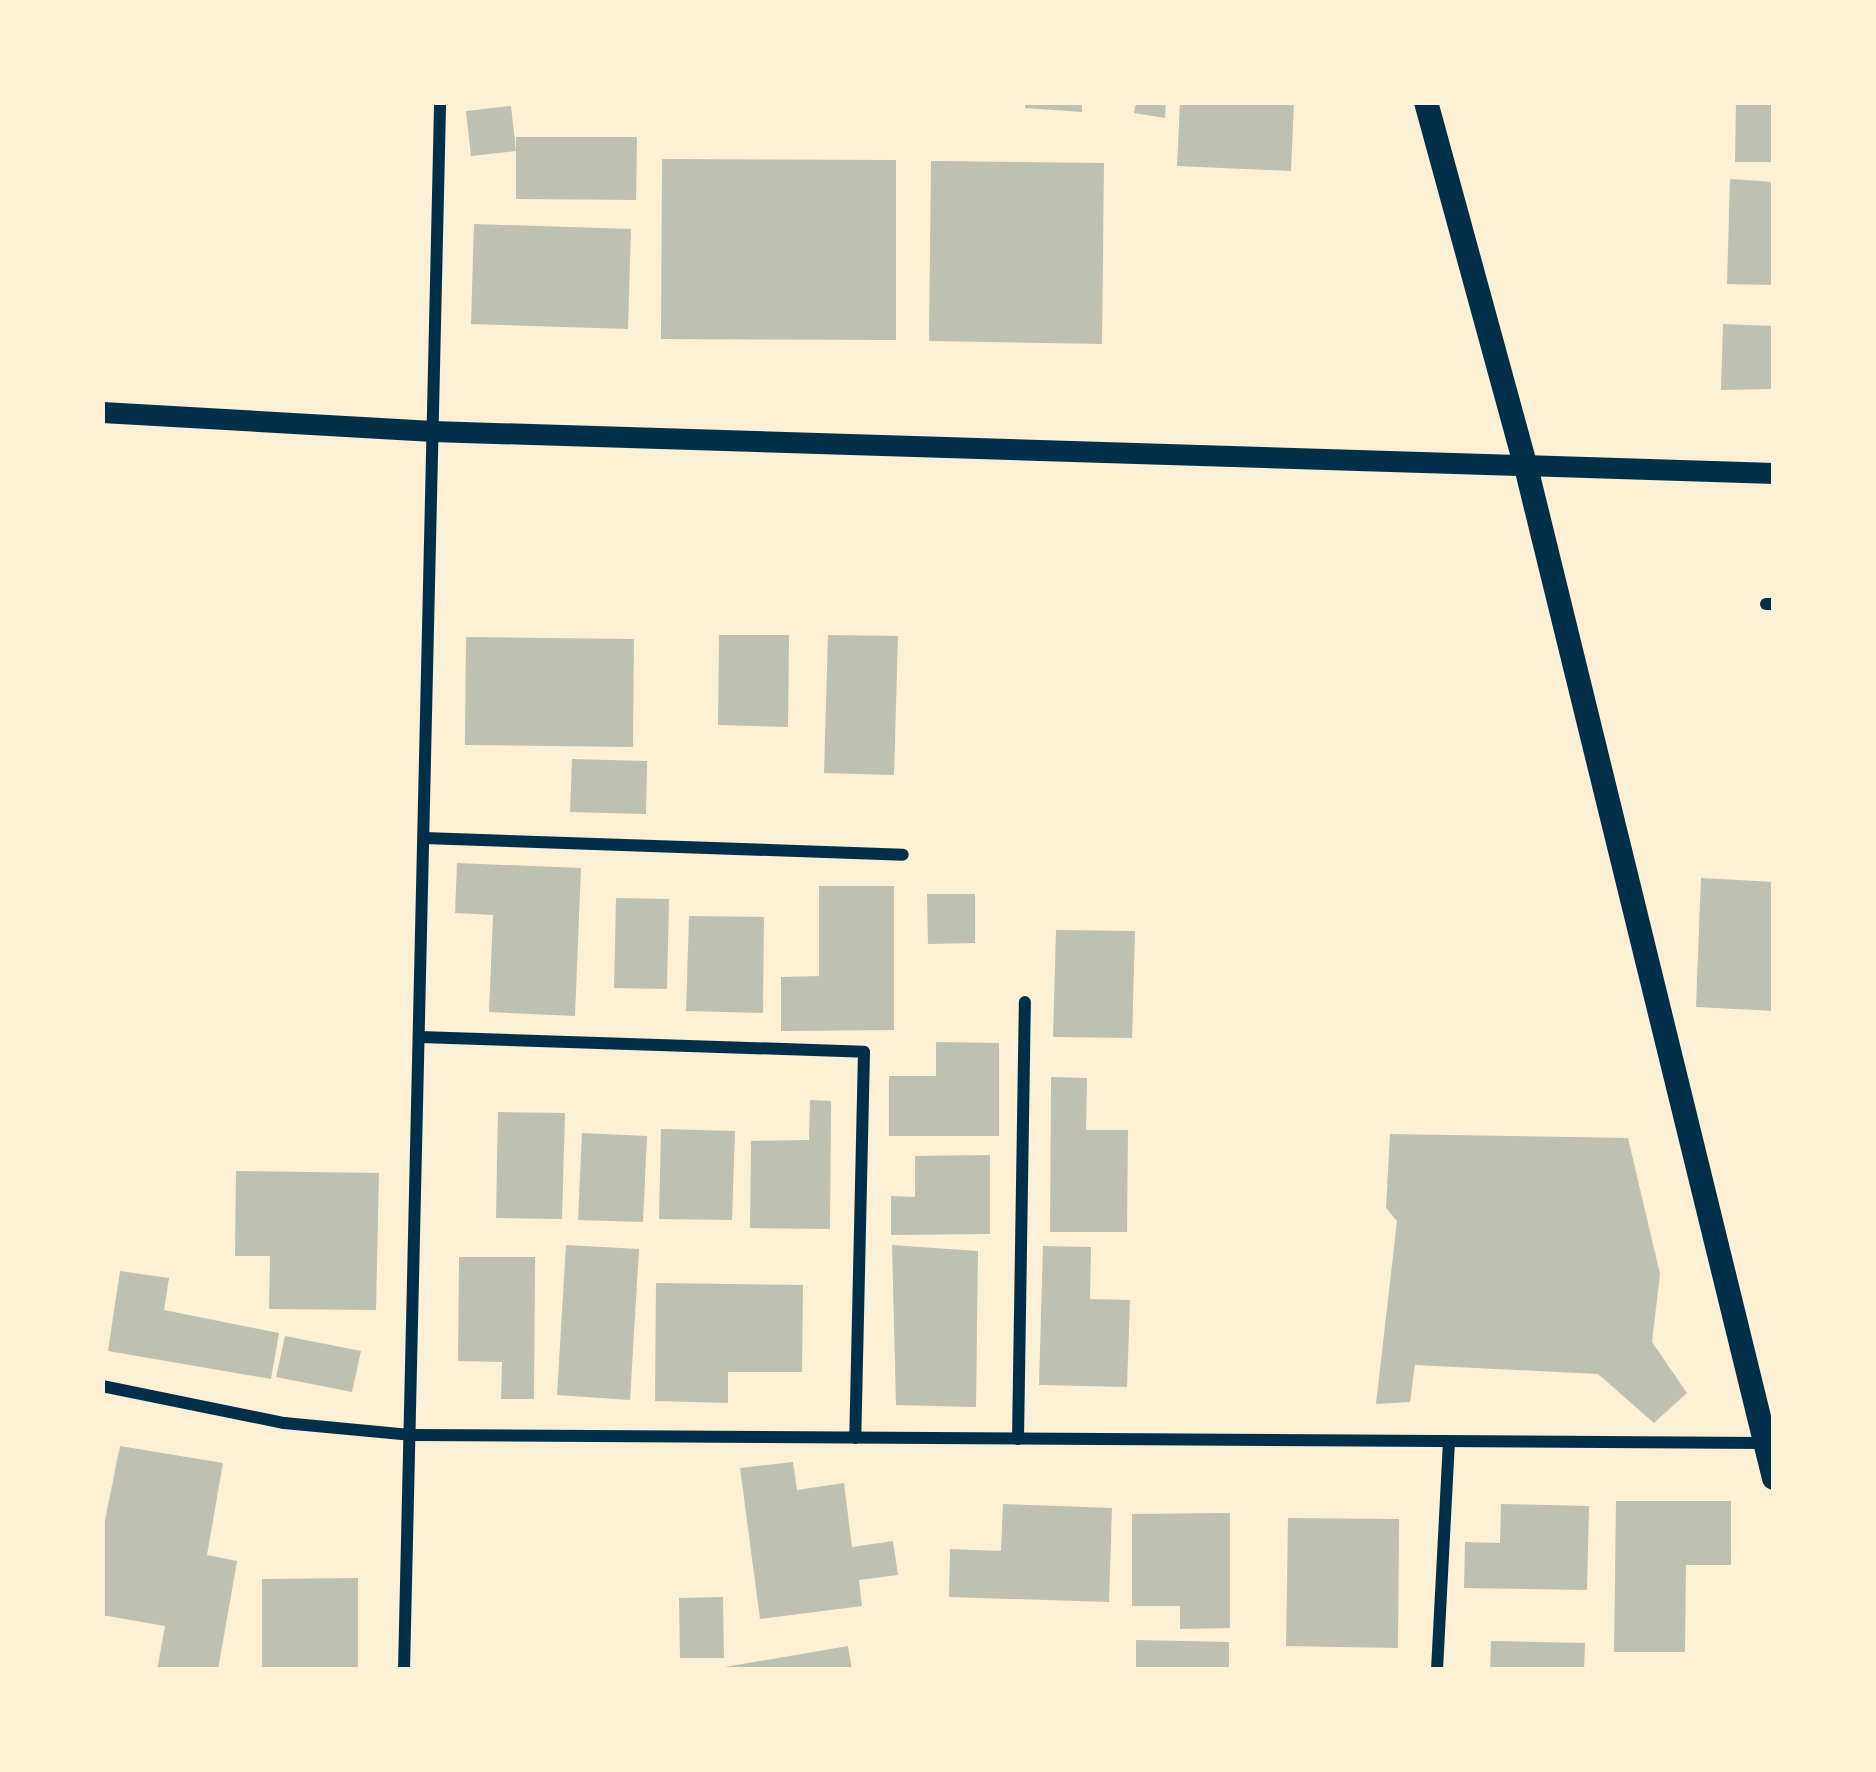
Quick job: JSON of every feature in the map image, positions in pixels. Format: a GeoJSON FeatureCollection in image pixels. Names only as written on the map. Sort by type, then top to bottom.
{"type":"FeatureCollection","features":[{"type":"Feature","properties":{"kind":"main road"},"geometry":{"type":"LineString","coordinates":[[1426,102],[1526,467],[1774,1478]]}},
{"type":"Feature","properties":{"kind":"street"},"geometry":{"type":"LineString","coordinates":[[404,1670],[440,102]]}},
{"type":"Feature","properties":{"kind":"street"},"geometry":{"type":"LineString","coordinates":[[102,412],[432,431],[1774,473]]}},
{"type":"Feature","properties":{"kind":"street"},"geometry":{"type":"LineString","coordinates":[[424,838],[903,855]]}},
{"type":"Feature","properties":{"kind":"street"},"geometry":{"type":"LineString","coordinates":[[1018,1439],[1025,1001]]}},
{"type":"Feature","properties":{"kind":"street"},"geometry":{"type":"LineString","coordinates":[[420,1037],[864,1052],[855,1438]]}},
{"type":"Feature","properties":{"kind":"street"},"geometry":{"type":"LineString","coordinates":[[102,1386],[284,1423],[412,1435],[1768,1444]]}},
{"type":"Feature","properties":{"kind":"street"},"geometry":{"type":"LineString","coordinates":[[1438,1670],[1449,1442]]}},
{"type":"Feature","properties":{"kind":"building"},"geometry":{"type":"Polygon","coordinates":[[[1025,102],[1082,102],[1082,112],[1025,108],[1025,102]]]}},
{"type":"Feature","properties":{"kind":"building"},"geometry":{"type":"Polygon","coordinates":[[[1136,102],[1166,102],[1165,118],[1134,113],[1136,102]]]}},
{"type":"Feature","properties":{"kind":"building"},"geometry":{"type":"Polygon","coordinates":[[[1180,102],[1294,102],[1291,171],[1177,166],[1180,102]]]}},
{"type":"Feature","properties":{"kind":"building"},"geometry":{"type":"Polygon","coordinates":[[[1736,102],[1774,102],[1774,162],[1735,162],[1736,102]]]}},
{"type":"Feature","properties":{"kind":"building"},"geometry":{"type":"Polygon","coordinates":[[[511,106],[516,151],[471,156],[466,111],[511,106]]]}},
{"type":"Feature","properties":{"kind":"building"},"geometry":{"type":"Polygon","coordinates":[[[516,137],[637,137],[636,200],[516,199],[516,137]]]}},
{"type":"Feature","properties":{"kind":"building"},"geometry":{"type":"Polygon","coordinates":[[[662,159],[896,160],[896,340],[661,339],[662,159]]]}},
{"type":"Feature","properties":{"kind":"building"},"geometry":{"type":"Polygon","coordinates":[[[931,161],[1104,163],[1102,344],[929,341],[931,161]]]}},
{"type":"Feature","properties":{"kind":"building"},"geometry":{"type":"Polygon","coordinates":[[[1730,179],[1774,182],[1774,285],[1727,284],[1730,179]]]}},
{"type":"Feature","properties":{"kind":"building"},"geometry":{"type":"Polygon","coordinates":[[[474,224],[631,229],[628,329],[471,324],[474,224]]]}},
{"type":"Feature","properties":{"kind":"building"},"geometry":{"type":"Polygon","coordinates":[[[1723,324],[1774,326],[1774,389],[1721,390],[1723,324]]]}},
{"type":"Feature","properties":{"kind":"building"},"geometry":{"type":"Polygon","coordinates":[[[719,635],[789,635],[788,727],[718,725],[719,635]]]}},
{"type":"Feature","properties":{"kind":"building"},"geometry":{"type":"Polygon","coordinates":[[[828,635],[898,636],[894,775],[824,773],[828,635]]]}},
{"type":"Feature","properties":{"kind":"building"},"geometry":{"type":"Polygon","coordinates":[[[466,637],[634,639],[633,747],[465,745],[466,637]]]}},
{"type":"Feature","properties":{"kind":"building"},"geometry":{"type":"Polygon","coordinates":[[[572,759],[647,761],[646,814],[570,812],[572,759]]]}},
{"type":"Feature","properties":{"kind":"building"},"geometry":{"type":"Polygon","coordinates":[[[457,863],[581,868],[575,1016],[489,1012],[493,915],[455,913],[457,863]]]}},
{"type":"Feature","properties":{"kind":"building"},"geometry":{"type":"Polygon","coordinates":[[[1701,878],[1774,882],[1774,1011],[1696,1007],[1701,878]]]}},
{"type":"Feature","properties":{"kind":"building"},"geometry":{"type":"Polygon","coordinates":[[[819,886],[894,886],[894,1030],[781,1031],[781,977],[819,976],[819,886]]]}},
{"type":"Feature","properties":{"kind":"building"},"geometry":{"type":"Polygon","coordinates":[[[927,894],[975,894],[975,943],[928,944],[927,894]]]}},
{"type":"Feature","properties":{"kind":"building"},"geometry":{"type":"Polygon","coordinates":[[[616,898],[669,899],[667,989],[614,988],[616,898]]]}},
{"type":"Feature","properties":{"kind":"building"},"geometry":{"type":"Polygon","coordinates":[[[689,916],[764,917],[763,1013],[686,1011],[689,916]]]}},
{"type":"Feature","properties":{"kind":"building"},"geometry":{"type":"Polygon","coordinates":[[[1056,930],[1135,931],[1132,1038],[1053,1037],[1056,930]]]}},
{"type":"Feature","properties":{"kind":"building"},"geometry":{"type":"Polygon","coordinates":[[[936,1042],[999,1043],[999,1136],[889,1136],[889,1076],[936,1076],[936,1042]]]}},
{"type":"Feature","properties":{"kind":"building"},"geometry":{"type":"Polygon","coordinates":[[[1051,1077],[1087,1078],[1086,1130],[1128,1130],[1127,1232],[1050,1232],[1051,1077]]]}},
{"type":"Feature","properties":{"kind":"building"},"geometry":{"type":"Polygon","coordinates":[[[810,1100],[831,1101],[830,1229],[750,1228],[751,1141],[809,1140],[810,1100]]]}},
{"type":"Feature","properties":{"kind":"building"},"geometry":{"type":"Polygon","coordinates":[[[498,1112],[565,1113],[562,1219],[496,1218],[498,1112]]]}},
{"type":"Feature","properties":{"kind":"building"},"geometry":{"type":"Polygon","coordinates":[[[661,1129],[735,1131],[732,1220],[659,1219],[661,1129]]]}},
{"type":"Feature","properties":{"kind":"building"},"geometry":{"type":"Polygon","coordinates":[[[582,1133],[647,1136],[643,1222],[578,1220],[582,1133]]]}},
{"type":"Feature","properties":{"kind":"building"},"geometry":{"type":"Polygon","coordinates":[[[1390,1134],[1628,1138],[1660,1274],[1652,1342],[1687,1393],[1654,1423],[1598,1374],[1415,1365],[1410,1402],[1376,1404],[1397,1221],[1386,1208],[1390,1134]]]}},
{"type":"Feature","properties":{"kind":"building"},"geometry":{"type":"Polygon","coordinates":[[[990,1155],[990,1234],[891,1235],[891,1196],[915,1197],[915,1156],[990,1155]]]}},
{"type":"Feature","properties":{"kind":"building"},"geometry":{"type":"Polygon","coordinates":[[[236,1171],[379,1173],[376,1310],[269,1309],[270,1256],[235,1256],[236,1171]]]}},
{"type":"Feature","properties":{"kind":"building"},"geometry":{"type":"Polygon","coordinates":[[[566,1245],[639,1249],[630,1400],[557,1395],[566,1245]]]}},
{"type":"Feature","properties":{"kind":"building"},"geometry":{"type":"Polygon","coordinates":[[[892,1245],[978,1251],[976,1407],[896,1405],[892,1245]]]}},
{"type":"Feature","properties":{"kind":"building"},"geometry":{"type":"Polygon","coordinates":[[[1043,1246],[1091,1247],[1090,1299],[1130,1300],[1127,1387],[1039,1385],[1043,1246]]]}},
{"type":"Feature","properties":{"kind":"building"},"geometry":{"type":"Polygon","coordinates":[[[459,1257],[535,1257],[534,1399],[501,1399],[502,1362],[458,1361],[459,1257]]]}},
{"type":"Feature","properties":{"kind":"building"},"geometry":{"type":"Polygon","coordinates":[[[120,1271],[169,1278],[164,1310],[279,1333],[271,1379],[108,1351],[120,1271]]]}},
{"type":"Feature","properties":{"kind":"building"},"geometry":{"type":"Polygon","coordinates":[[[656,1283],[803,1285],[802,1372],[728,1372],[728,1403],[655,1401],[656,1283]]]}},
{"type":"Feature","properties":{"kind":"building"},"geometry":{"type":"Polygon","coordinates":[[[285,1336],[361,1351],[352,1392],[276,1377],[285,1336]]]}},
{"type":"Feature","properties":{"kind":"building"},"geometry":{"type":"Polygon","coordinates":[[[120,1446],[223,1463],[207,1555],[237,1561],[218,1670],[157,1670],[165,1626],[102,1615],[102,1535],[120,1446]]]}},
{"type":"Feature","properties":{"kind":"building"},"geometry":{"type":"Polygon","coordinates":[[[793,1462],[797,1490],[844,1483],[852,1547],[893,1541],[898,1575],[859,1580],[862,1606],[760,1619],[740,1468],[793,1462]]]}},
{"type":"Feature","properties":{"kind":"building"},"geometry":{"type":"Polygon","coordinates":[[[1616,1501],[1731,1501],[1731,1565],[1686,1565],[1685,1652],[1614,1652],[1616,1501]]]}},
{"type":"Feature","properties":{"kind":"building"},"geometry":{"type":"Polygon","coordinates":[[[1003,1504],[1112,1508],[1109,1602],[949,1597],[950,1549],[1001,1551],[1003,1504]]]}},
{"type":"Feature","properties":{"kind":"building"},"geometry":{"type":"Polygon","coordinates":[[[1501,1504],[1589,1506],[1587,1590],[1464,1588],[1465,1542],[1500,1543],[1501,1504]]]}},
{"type":"Feature","properties":{"kind":"building"},"geometry":{"type":"Polygon","coordinates":[[[1230,1513],[1230,1628],[1180,1629],[1180,1606],[1132,1606],[1132,1514],[1230,1513]]]}},
{"type":"Feature","properties":{"kind":"building"},"geometry":{"type":"Polygon","coordinates":[[[1288,1518],[1399,1519],[1398,1648],[1286,1646],[1288,1518]]]}},
{"type":"Feature","properties":{"kind":"building"},"geometry":{"type":"Polygon","coordinates":[[[358,1578],[358,1670],[262,1670],[262,1579],[358,1578]]]}},
{"type":"Feature","properties":{"kind":"building"},"geometry":{"type":"Polygon","coordinates":[[[723,1597],[724,1658],[680,1658],[679,1598],[723,1597]]]}},
{"type":"Feature","properties":{"kind":"building"},"geometry":{"type":"Polygon","coordinates":[[[1136,1640],[1229,1642],[1229,1670],[1136,1670],[1136,1640]]]}},
{"type":"Feature","properties":{"kind":"building"},"geometry":{"type":"Polygon","coordinates":[[[1491,1641],[1585,1643],[1584,1670],[1490,1670],[1491,1641]]]}},
{"type":"Feature","properties":{"kind":"building"},"geometry":{"type":"Polygon","coordinates":[[[848,1646],[852,1670],[719,1670],[719,1668],[848,1646]]]}}]}
